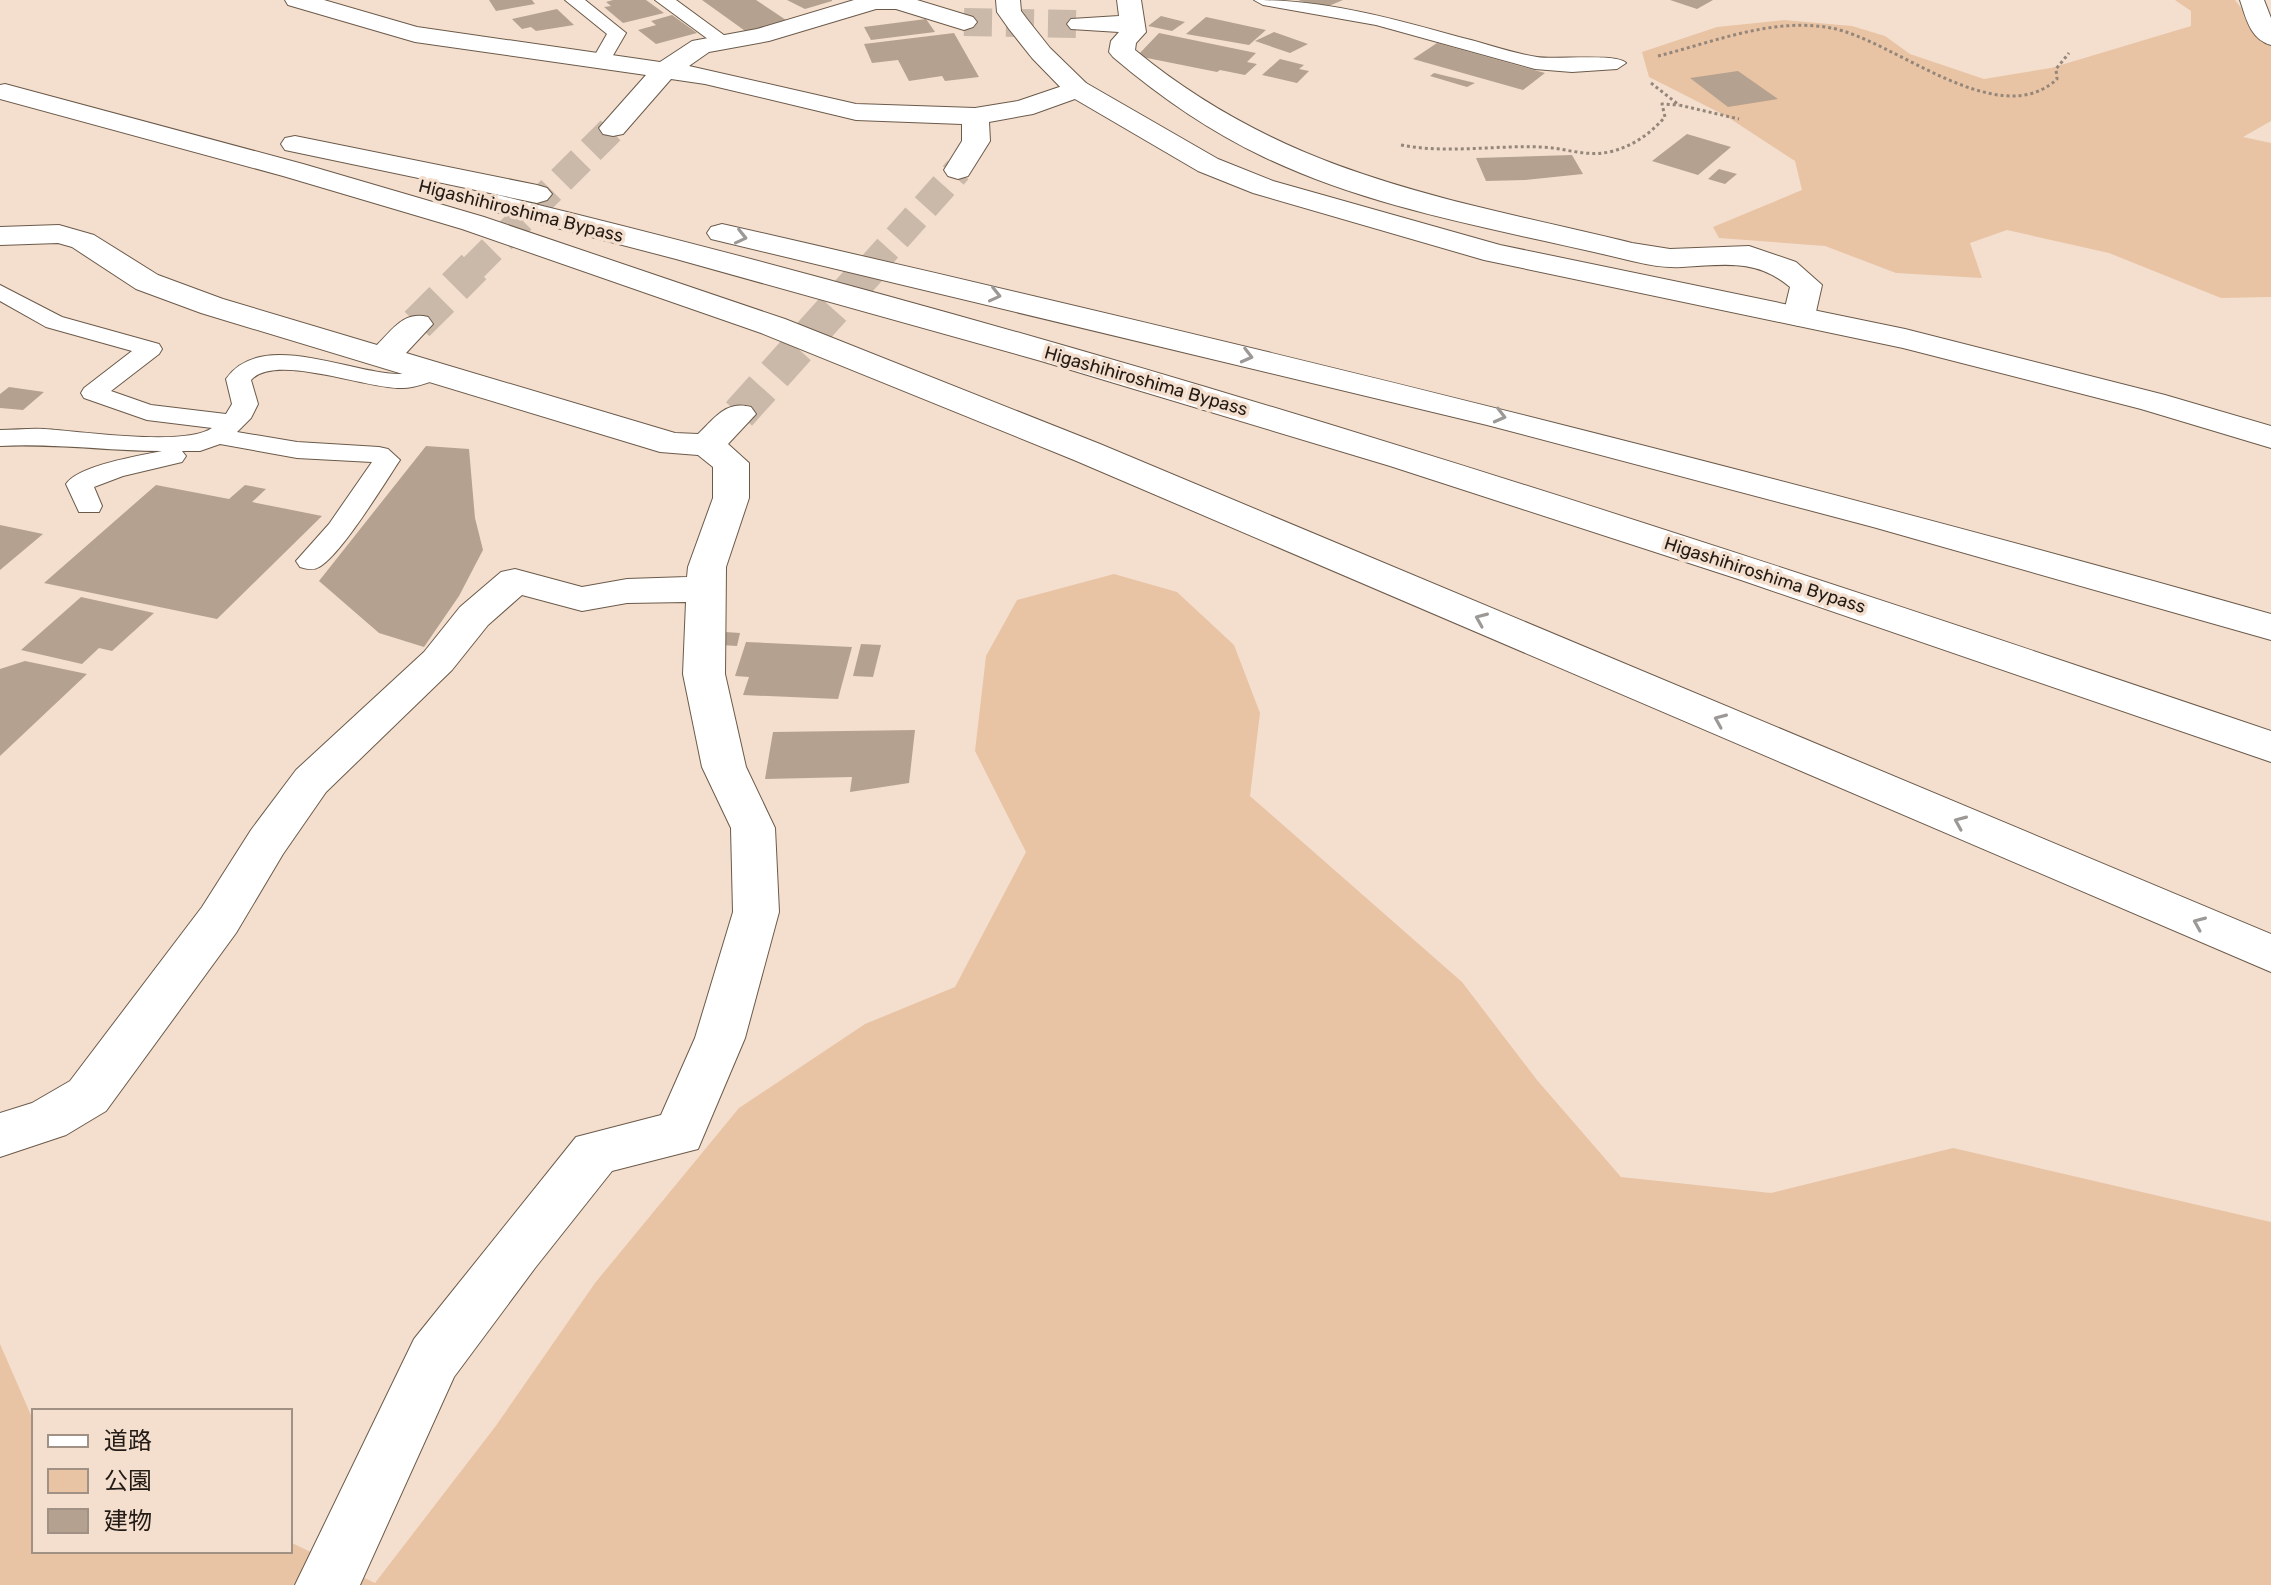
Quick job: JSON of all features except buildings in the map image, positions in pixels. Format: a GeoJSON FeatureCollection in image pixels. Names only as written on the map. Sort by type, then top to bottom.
{"type":"FeatureCollection","features":[{"type":"Feature","properties":{"kind":"main road"},"geometry":{"type":"LineString","coordinates":[[297,0],[415,34],[666,69],[856,112],[975,116],[1023,108],[1077,89]]}},
{"type":"Feature","properties":{"kind":"main road"},"geometry":{"type":"LineString","coordinates":[[1008,0],[1009,12],[1041,53],[1077,89],[1208,165],[1308,202],[1495,253],[1905,339],[2153,402],[2271,437]]}},
{"type":"Feature","properties":{"kind":"main road"},"geometry":{"type":"LineString","coordinates":[[2252,0],[2262,28],[2271,37]]}},
{"type":"Feature","properties":{"kind":"main road"},"geometry":{"type":"LineString","coordinates":[[613,128],[666,69],[701,46],[760,36],[874,2],[890,1],[964,22]]}},
{"type":"Feature","properties":{"kind":"main road"},"geometry":{"type":"LineString","coordinates":[[1080,24],[1131,12],[1133,32],[1124,41],[1122,52],[1166,90],[1239,134],[1309,166],[1381,191],[1670,258],[1736,253],[1760,258],[1795,273],[1806,285],[1799,316]]}},
{"type":"Feature","properties":{"kind":"main road"},"geometry":{"type":"LineString","coordinates":[[3,91],[381,161],[673,222],[1004,297],[1551,429],[2271,627]]}},
{"type":"Feature","properties":{"kind":"main road"},"geometry":{"type":"LineString","coordinates":[[3,91],[473,223],[773,326],[1032,429],[2271,954]]}},
{"type":"Feature","properties":{"kind":"main road","name":"Higashihiroshima Bypass"},"geometry":{"type":"LineString","coordinates":[[3,91],[559,219],[1083,361],[1646,536],[1965,641],[2271,747]]}},
{"type":"Feature","properties":{"kind":"main road"},"geometry":{"type":"LineString","coordinates":[[958,170],[976,141],[975,116]]}},
{"type":"Feature","properties":{"kind":"main road"},"geometry":{"type":"LineString","coordinates":[[0,236],[59,234],[83,241],[147,282],[212,306],[673,444],[723,430],[731,463],[731,498],[707,567],[704,674],[724,767],[753,828],[756,912],[720,1038],[679,1133],[595,1153],[434,1358],[327,1585]]}},
{"type":"Feature","properties":{"kind":"main road"},"geometry":{"type":"LineString","coordinates":[[382,358],[417,324]]}},
{"type":"Feature","properties":{"kind":"main road"},"geometry":{"type":"LineString","coordinates":[[0,1135],[48,1120],[88,1096],[219,920],[267,842],[311,781],[438,661],[474,616],[502,589],[515,581],[582,599],[627,591],[706,589]]}},
{"type":"Feature","properties":{"kind":"lane"},"geometry":{"type":"LineString","coordinates":[[574,0],[617,33],[601,60]]}},
{"type":"Feature","properties":{"kind":"lane"},"geometry":{"type":"LineString","coordinates":[[664,0],[723,41]]}},
{"type":"Feature","properties":{"kind":"lane"},"geometry":{"type":"LineString","coordinates":[[1263,0],[1378,20],[1535,63],[1572,66],[1617,63]]}},
{"type":"Feature","properties":{"kind":"lane"},"geometry":{"type":"LineString","coordinates":[[0,292],[54,322],[150,349],[93,393],[217,434],[297,450],[379,455],[387,460],[339,530],[310,561]]}},
{"type":"Feature","properties":{"kind":"lane"},"geometry":{"type":"LineString","coordinates":[[89,506],[79,484],[114,470],[183,453],[217,434],[245,404],[238,379],[248,368],[280,363],[313,365],[403,381],[431,374]]}},
{"type":"Feature","properties":{"kind":"lane"},"geometry":{"type":"LineString","coordinates":[[0,438],[41,436],[118,443],[217,434]]}},
{"type":"Feature","properties":{"kind":"path"},"geometry":{"type":"LineString","coordinates":[[1617,63],[1668,54],[1752,31],[1792,25],[1821,26],[1867,39],[1964,88],[2012,94],[2035,93],[2049,88],[2057,79],[2059,64],[2069,53]]}},
{"type":"Feature","properties":{"kind":"path"},"geometry":{"type":"LineString","coordinates":[[1658,64],[1668,54]]}},
{"type":"Feature","properties":{"kind":"path"},"geometry":{"type":"LineString","coordinates":[[1646,73],[1656,93],[1679,105]]}},
{"type":"Feature","properties":{"kind":"path"},"geometry":{"type":"LineString","coordinates":[[1390,142],[1430,152],[1545,147],[1594,155],[1631,146],[1655,130],[1665,117],[1662,104],[1739,119]]}},
{"type":"Feature","properties":{"kind":"green space"},"geometry":{"type":"Polygon","coordinates":[[[2175,0],[2235,0],[2264,38],[2271,42],[2271,121],[2243,137],[2271,143],[2271,297],[2221,298],[2109,253],[2007,230],[1970,243],[1982,278],[1896,273],[1825,246],[1719,238],[1713,227],[1802,190],[1795,161],[1726,116],[1649,77],[1642,52],[1717,27],[1784,20],[1852,26],[1885,36],[1910,54],[1984,79],[2051,68],[2191,26],[2191,11],[2175,0]]]}},
{"type":"Feature","properties":{"kind":"green space"},"geometry":{"type":"Polygon","coordinates":[[[1114,574],[1177,592],[1234,645],[1260,713],[1250,796],[1462,982],[1537,1080],[1621,1177],[1771,1193],[1953,1148],[2271,1222],[2271,1585],[0,1585],[0,1344],[32,1417],[32,1553],[292,1553],[292,1543],[375,1583],[495,1427],[595,1283],[739,1108],[865,1024],[955,987],[1026,852],[975,751],[986,656],[1017,600],[1114,574]]]}},
{"type":"Feature","properties":{"kind":"tunnel"},"geometry":{"type":"LineString","coordinates":[[964,22],[1080,24]]}},
{"type":"Feature","properties":{"kind":"tunnel"},"geometry":{"type":"LineString","coordinates":[[417,324],[613,128]]}},
{"type":"Feature","properties":{"kind":"tunnel"},"geometry":{"type":"LineString","coordinates":[[869,269],[958,170]]}},
{"type":"Feature","properties":{"kind":"tunnel"},"geometry":{"type":"LineString","coordinates":[[739,414],[871,267]]}}]}
